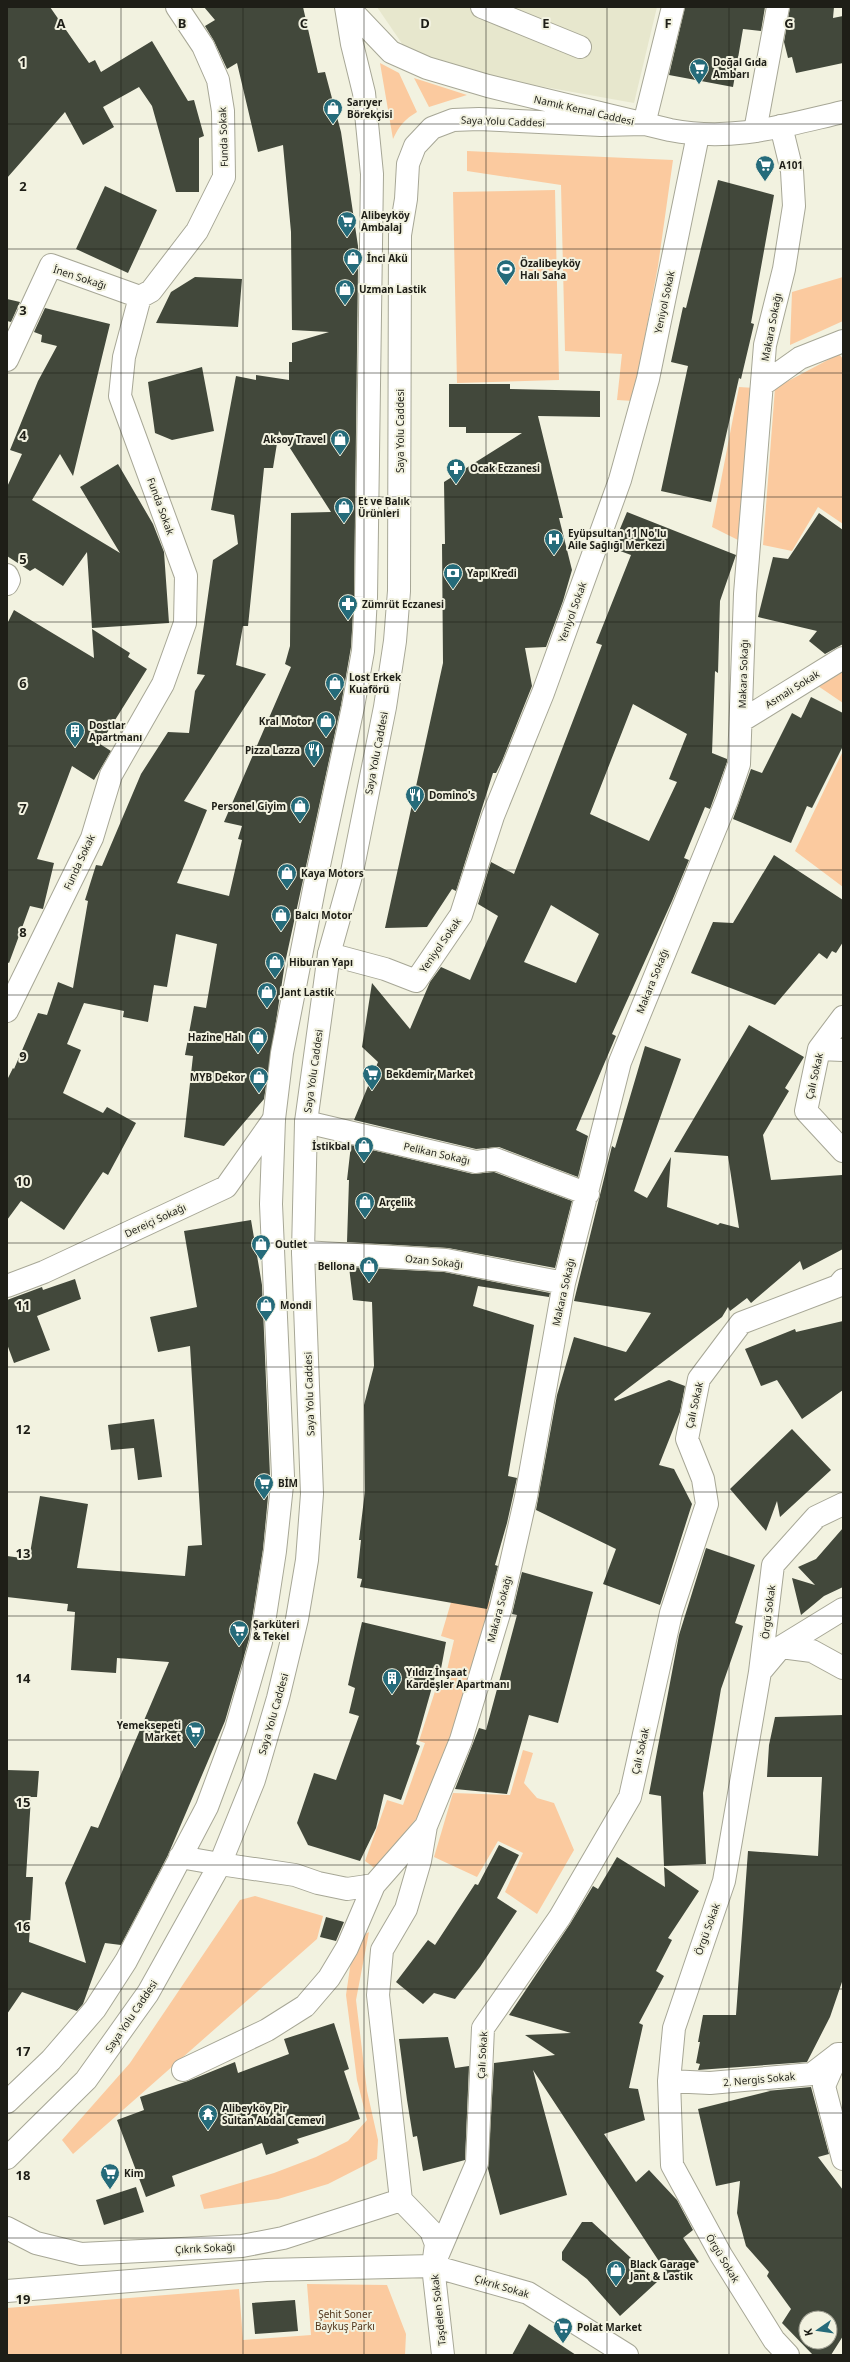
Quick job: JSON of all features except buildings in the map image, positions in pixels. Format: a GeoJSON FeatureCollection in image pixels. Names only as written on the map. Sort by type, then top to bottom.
{"type":"FeatureCollection","features":[{"type":"Feature","properties":{"kind":"street","name":"Funda Sokak"},"geometry":{"type":"LineString","coordinates":[[7,1011],[92,838],[110,775],[163,684],[184,623],[186,576],[120,396],[124,357],[140,297],[151,291],[197,231],[224,177],[223,111],[218,80],[203,46],[177,7]]}},
{"type":"Feature","properties":{"kind":"street","name":"Namık Kemal Caddesi"},"geometry":{"type":"LineString","coordinates":[[347,7],[391,52],[407,61],[488,86],[644,124],[698,135],[730,135],[781,126],[843,112]]}},
{"type":"Feature","properties":{"kind":"street"},"geometry":{"type":"LineString","coordinates":[[7,2102],[51,2060],[95,2009],[126,1961],[207,1807],[236,1729],[261,1642],[275,1551],[282,1476],[270,1204],[274,1119],[282,1053],[363,652],[366,597],[372,174],[364,93],[352,44],[347,7]]}},
{"type":"Feature","properties":{"kind":"street"},"geometry":{"type":"LineString","coordinates":[[482,7],[580,47]]}},
{"type":"Feature","properties":{"kind":"street"},"geometry":{"type":"LineString","coordinates":[[644,124],[673,7]]}},
{"type":"Feature","properties":{"kind":"street"},"geometry":{"type":"LineString","coordinates":[[755,131],[778,7]]}},
{"type":"Feature","properties":{"kind":"street","name":"Saya Yolu Caddesi"},"geometry":{"type":"LineString","coordinates":[[7,2158],[86,2080],[118,2037],[148,1993],[220,1864],[254,1780],[278,1698],[297,1619],[307,1560],[312,1494],[303,1252],[306,1122],[330,954],[352,872],[385,706],[395,641],[399,591],[400,235],[406,199],[408,164],[415,146],[432,128],[453,120],[480,119],[601,126],[644,124]]}},
{"type":"Feature","properties":{"kind":"street","name":"Makara Sokağı"},"geometry":{"type":"LineString","coordinates":[[426,1826],[461,1740],[501,1607],[526,1497],[564,1283],[588,1194],[620,1062],[727,800],[739,764],[745,594],[762,385],[766,345],[784,269],[794,206],[792,171],[781,126]]}},
{"type":"Feature","properties":{"kind":"street","name":"Yeniyol Sokak"},"geometry":{"type":"LineString","coordinates":[[330,954],[385,969],[416,981],[461,915],[493,816],[543,693],[620,480],[648,379],[698,135]]}},
{"type":"Feature","properties":{"kind":"street","name":"İnen Sokağı"},"geometry":{"type":"LineString","coordinates":[[7,360],[51,265],[140,297]]}},
{"type":"Feature","properties":{"kind":"street"},"geometry":{"type":"LineString","coordinates":[[762,385],[800,358],[841,345]]}},
{"type":"Feature","properties":{"kind":"street"},"geometry":{"type":"LineString","coordinates":[[7,575],[9,580],[7,584]]}},
{"type":"Feature","properties":{"kind":"street","name":"Asmalı Sokak"},"geometry":{"type":"LineString","coordinates":[[741,721],[843,658]]}},
{"type":"Feature","properties":{"kind":"street","name":"Çalı Sokak"},"geometry":{"type":"LineString","coordinates":[[843,1017],[819,1049],[806,1110],[843,1152]]}},
{"type":"Feature","properties":{"kind":"street"},"geometry":{"type":"LineString","coordinates":[[819,1049],[843,1050]]}},
{"type":"Feature","properties":{"kind":"street","name":"Pelikan Sokağı"},"geometry":{"type":"LineString","coordinates":[[274,1119],[306,1122],[476,1162],[495,1159],[588,1194]]}},
{"type":"Feature","properties":{"kind":"street","name":"Dereiçi Sokağı"},"geometry":{"type":"LineString","coordinates":[[7,1286],[51,1268],[226,1187],[274,1119]]}},
{"type":"Feature","properties":{"kind":"street","name":"Ozan Sokağı"},"geometry":{"type":"LineString","coordinates":[[303,1252],[446,1260],[564,1283]]}},
{"type":"Feature","properties":{"kind":"street","name":"Çalı Sokak"},"geometry":{"type":"LineString","coordinates":[[433,2266],[477,2163],[483,2028],[560,1917],[630,1797],[671,1613],[707,1504],[703,1479],[687,1439],[699,1379],[740,1323],[841,1284]]}},
{"type":"Feature","properties":{"kind":"street","name":"Örgü Sokak"},"geometry":{"type":"LineString","coordinates":[[788,2355],[774,2340],[721,2256],[672,2165],[669,2081],[674,2028],[724,1881],[760,1672],[773,1566],[816,1517],[843,1504]]}},
{"type":"Feature","properties":{"kind":"street"},"geometry":{"type":"LineString","coordinates":[[760,1672],[781,1647],[843,1609]]}},
{"type":"Feature","properties":{"kind":"street"},"geometry":{"type":"LineString","coordinates":[[781,1647],[812,1651],[843,1668]]}},
{"type":"Feature","properties":{"kind":"street"},"geometry":{"type":"LineString","coordinates":[[183,2070],[267,2030],[305,2006],[329,1978],[346,1948],[374,1884],[426,1826]]}},
{"type":"Feature","properties":{"kind":"street"},"geometry":{"type":"LineString","coordinates":[[401,2200],[378,1995],[382,1950],[406,1909],[420,1861],[426,1826]]}},
{"type":"Feature","properties":{"kind":"street"},"geometry":{"type":"LineString","coordinates":[[180,1858],[296,1875],[318,1883],[346,1890],[374,1884]]}},
{"type":"Feature","properties":{"kind":"street"},"geometry":{"type":"LineString","coordinates":[[841,2051],[824,2086],[843,2159]]}},
{"type":"Feature","properties":{"kind":"street","name":"2. Nergis Sokak"},"geometry":{"type":"LineString","coordinates":[[669,2081],[710,2083],[812,2074],[841,2051]]}},
{"type":"Feature","properties":{"kind":"street","name":"Taşdelen Sokak"},"geometry":{"type":"LineString","coordinates":[[401,2200],[430,2231],[436,2244],[433,2266],[443,2355]]}},
{"type":"Feature","properties":{"kind":"street","name":"Çıkrık Sokağı"},"geometry":{"type":"LineString","coordinates":[[7,2228],[36,2243],[81,2254],[242,2246],[283,2238],[401,2200]]}},
{"type":"Feature","properties":{"kind":"street","name":"Çıkrık Sokak"},"geometry":{"type":"LineString","coordinates":[[7,2291],[266,2270],[433,2266],[528,2293],[628,2355]]}},
{"type":"Feature","properties":{"kind":"shaded area"},"geometry":{"type":"Polygon","coordinates":[[[377,7],[657,7],[634,103],[494,78],[405,48],[377,7]]]}},
{"type":"Feature","properties":{"kind":"green space"},"geometry":{"type":"Polygon","coordinates":[[[380,63],[399,73],[417,112],[403,123],[393,139],[380,63]]]}},
{"type":"Feature","properties":{"kind":"green space"},"geometry":{"type":"Polygon","coordinates":[[[414,78],[467,95],[429,107],[414,78]]]}},
{"type":"Feature","properties":{"kind":"green space"},"geometry":{"type":"Polygon","coordinates":[[[467,151],[673,160],[658,266],[633,401],[617,400],[622,354],[565,351],[561,185],[467,171],[467,151]]]}},
{"type":"Feature","properties":{"kind":"green space","name":"Özalibeyköy Halı Saha"},"geometry":{"type":"Polygon","coordinates":[[[555,190],[559,380],[457,383],[453,192],[555,190]]]}},
{"type":"Feature","properties":{"kind":"green space"},"geometry":{"type":"Polygon","coordinates":[[[843,277],[843,321],[790,345],[792,292],[843,277]]]}},
{"type":"Feature","properties":{"kind":"green space"},"geometry":{"type":"Polygon","coordinates":[[[839,354],[843,359],[843,524],[818,507],[792,551],[763,545],[775,388],[839,354]]]}},
{"type":"Feature","properties":{"kind":"green space"},"geometry":{"type":"Polygon","coordinates":[[[739,387],[755,388],[742,542],[712,527],[739,387]]]}},
{"type":"Feature","properties":{"kind":"green space"},"geometry":{"type":"Polygon","coordinates":[[[843,671],[843,703],[818,686],[843,671]]]}},
{"type":"Feature","properties":{"kind":"green space"},"geometry":{"type":"Polygon","coordinates":[[[843,751],[843,887],[795,851],[843,751]]]}},
{"type":"Feature","properties":{"kind":"green space"},"geometry":{"type":"Polygon","coordinates":[[[452,1599],[499,1602],[435,1795],[376,1869],[365,1861],[387,1800],[403,1805],[425,1743],[419,1741],[438,1682],[444,1683],[454,1640],[441,1636],[452,1599]]]}},
{"type":"Feature","properties":{"kind":"green space"},"geometry":{"type":"Polygon","coordinates":[[[523,1750],[533,1753],[524,1783],[537,1798],[554,1803],[574,1850],[537,1914],[505,1892],[523,1853],[498,1841],[477,1877],[434,1857],[453,1793],[510,1795],[523,1750]]]}},
{"type":"Feature","properties":{"kind":"green space"},"geometry":{"type":"Polygon","coordinates":[[[255,1896],[323,1916],[317,1939],[73,2154],[62,2140],[130,2063],[240,1900],[255,1896]]]}},
{"type":"Feature","properties":{"kind":"green space"},"geometry":{"type":"Polygon","coordinates":[[[369,1932],[356,2000],[367,2091],[378,2140],[377,2159],[328,2184],[278,2199],[204,2209],[200,2195],[274,2173],[316,2157],[348,2141],[367,2120],[357,2080],[346,1995],[354,1940],[369,1932]]]}},
{"type":"Feature","properties":{"kind":"green space","name":"Şehit Soner Baykuş Parkı"},"geometry":{"type":"Polygon","coordinates":[[[307,2284],[387,2285],[406,2334],[405,2355],[7,2355],[7,2308],[239,2289],[243,2340],[311,2335],[307,2284]]]}},
{"type":"Feature","properties":{"kind":"place","name":"Doğal Gıda Ambarı"},"geometry":{"type":"Point","coordinates":[699,85]}},
{"type":"Feature","properties":{"kind":"place","name":"Sarıyer Börekçisi"},"geometry":{"type":"Point","coordinates":[333,125]}},
{"type":"Feature","properties":{"kind":"place","name":"A101"},"geometry":{"type":"Point","coordinates":[765,182]}},
{"type":"Feature","properties":{"kind":"place","name":"Alibeyköy Ambalaj"},"geometry":{"type":"Point","coordinates":[347,238]}},
{"type":"Feature","properties":{"kind":"place","name":"İnci Akü"},"geometry":{"type":"Point","coordinates":[353,275]}},
{"type":"Feature","properties":{"kind":"place","name":"Özalibeyköy Halı Saha"},"geometry":{"type":"Point","coordinates":[506,286]}},
{"type":"Feature","properties":{"kind":"place","name":"Uzman Lastik"},"geometry":{"type":"Point","coordinates":[345,306]}},
{"type":"Feature","properties":{"kind":"place","name":"Aksoy Travel"},"geometry":{"type":"Point","coordinates":[340,456]}},
{"type":"Feature","properties":{"kind":"place","name":"Ocak Eczanesi"},"geometry":{"type":"Point","coordinates":[456,485]}},
{"type":"Feature","properties":{"kind":"place","name":"Et ve Balık Ürünleri"},"geometry":{"type":"Point","coordinates":[344,524]}},
{"type":"Feature","properties":{"kind":"place","name":"Eyüpsultan 11 No'lu Aile Sağlığı Merkezi"},"geometry":{"type":"Point","coordinates":[554,556]}},
{"type":"Feature","properties":{"kind":"place","name":"Yapı Kredi"},"geometry":{"type":"Point","coordinates":[453,590]}},
{"type":"Feature","properties":{"kind":"place","name":"Zümrüt Eczanesi"},"geometry":{"type":"Point","coordinates":[348,621]}},
{"type":"Feature","properties":{"kind":"place","name":"Lost Erkek Kuaförü"},"geometry":{"type":"Point","coordinates":[335,700]}},
{"type":"Feature","properties":{"kind":"place","name":"Kral Motor"},"geometry":{"type":"Point","coordinates":[326,738]}},
{"type":"Feature","properties":{"kind":"place","name":"Dostlar Apartmanı"},"geometry":{"type":"Point","coordinates":[75,748]}},
{"type":"Feature","properties":{"kind":"place","name":"Pizza Lazza"},"geometry":{"type":"Point","coordinates":[314,767]}},
{"type":"Feature","properties":{"kind":"place","name":"Domino's"},"geometry":{"type":"Point","coordinates":[415,812]}},
{"type":"Feature","properties":{"kind":"place","name":"Personel Giyim"},"geometry":{"type":"Point","coordinates":[300,823]}},
{"type":"Feature","properties":{"kind":"place","name":"Kaya Motors"},"geometry":{"type":"Point","coordinates":[287,890]}},
{"type":"Feature","properties":{"kind":"place","name":"Balcı Motor"},"geometry":{"type":"Point","coordinates":[281,932]}},
{"type":"Feature","properties":{"kind":"place","name":"Hiburan Yapı"},"geometry":{"type":"Point","coordinates":[275,979]}},
{"type":"Feature","properties":{"kind":"place","name":"Jant Lastik"},"geometry":{"type":"Point","coordinates":[267,1009]}},
{"type":"Feature","properties":{"kind":"place","name":"Hazine Halı"},"geometry":{"type":"Point","coordinates":[258,1054]}},
{"type":"Feature","properties":{"kind":"place","name":"Bekdemir Market"},"geometry":{"type":"Point","coordinates":[372,1091]}},
{"type":"Feature","properties":{"kind":"place","name":"MYB Dekor"},"geometry":{"type":"Point","coordinates":[259,1094]}},
{"type":"Feature","properties":{"kind":"place","name":"İstikbal"},"geometry":{"type":"Point","coordinates":[364,1163]}},
{"type":"Feature","properties":{"kind":"place","name":"Arçelik"},"geometry":{"type":"Point","coordinates":[365,1219]}},
{"type":"Feature","properties":{"kind":"place","name":"Outlet"},"geometry":{"type":"Point","coordinates":[261,1261]}},
{"type":"Feature","properties":{"kind":"place","name":"Bellona"},"geometry":{"type":"Point","coordinates":[369,1283]}},
{"type":"Feature","properties":{"kind":"place","name":"Mondi"},"geometry":{"type":"Point","coordinates":[266,1322]}},
{"type":"Feature","properties":{"kind":"place","name":"BİM"},"geometry":{"type":"Point","coordinates":[264,1500]}},
{"type":"Feature","properties":{"kind":"place","name":"Şarküteri & Tekel"},"geometry":{"type":"Point","coordinates":[239,1647]}},
{"type":"Feature","properties":{"kind":"place","name":"Yıldız İnşaat Kardeşler Apartmanı"},"geometry":{"type":"Point","coordinates":[392,1695]}},
{"type":"Feature","properties":{"kind":"place","name":"Yemeksepeti Market"},"geometry":{"type":"Point","coordinates":[195,1748]}},
{"type":"Feature","properties":{"kind":"place","name":"Alibeyköy Pir Sultan Abdal Cemevi"},"geometry":{"type":"Point","coordinates":[208,2131]}},
{"type":"Feature","properties":{"kind":"place","name":"Kim"},"geometry":{"type":"Point","coordinates":[110,2190]}},
{"type":"Feature","properties":{"kind":"place","name":"Black Garage Jant & Lastik"},"geometry":{"type":"Point","coordinates":[616,2287]}},
{"type":"Feature","properties":{"kind":"place","name":"Polat Market"},"geometry":{"type":"Point","coordinates":[563,2344]}}]}
